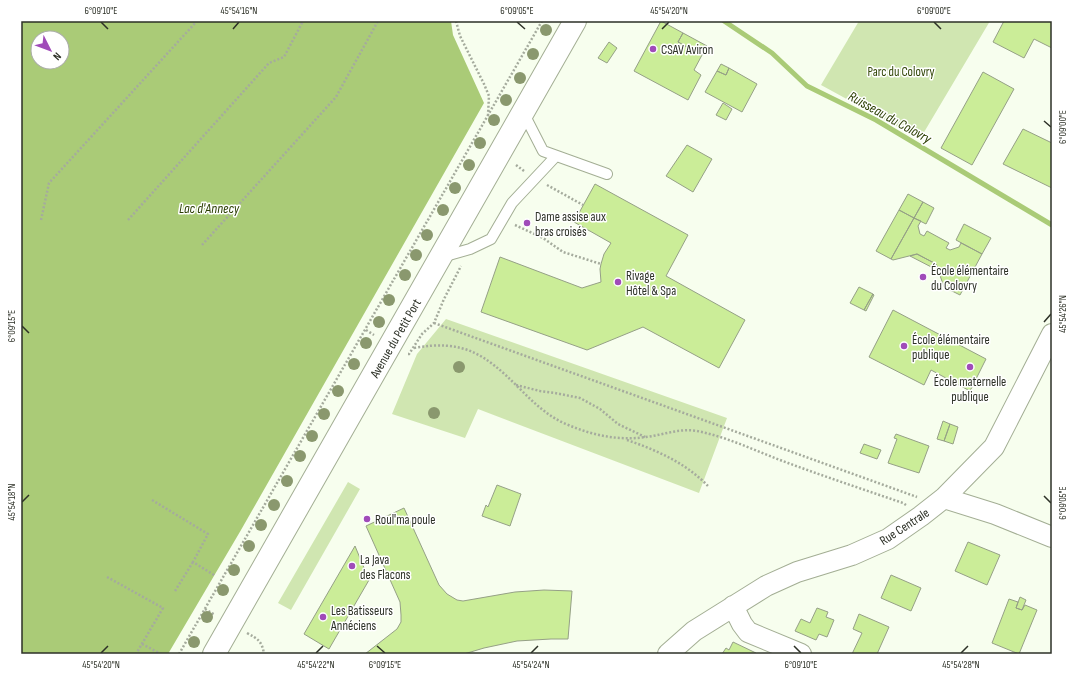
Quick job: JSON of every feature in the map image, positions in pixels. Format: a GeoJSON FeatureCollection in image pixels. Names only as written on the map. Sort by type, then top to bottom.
{"type":"FeatureCollection","features":[{"type":"Feature","properties":{"kind":"main road","name":"Avenue du Petit Port"},"geometry":{"type":"LineString","coordinates":[[214,654],[575,21]]}},
{"type":"Feature","properties":{"kind":"street","name":"Rue Centrale"},"geometry":{"type":"LineString","coordinates":[[668,654],[694,631],[766,586],[797,572],[852,555],[888,539],[940,501],[994,447],[1052,334]]}},
{"type":"Feature","properties":{"kind":"street"},"geometry":{"type":"LineString","coordinates":[[940,501],[995,514],[1052,537]]}},
{"type":"Feature","properties":{"kind":"street"},"geometry":{"type":"LineString","coordinates":[[733,606],[748,632],[801,654]]}},
{"type":"Feature","properties":{"kind":"lane"},"geometry":{"type":"LineString","coordinates":[[523,112],[543,150],[607,174]]}},
{"type":"Feature","properties":{"kind":"lane"},"geometry":{"type":"LineString","coordinates":[[440,257],[470,249],[491,239],[517,198],[556,156]]}},
{"type":"Feature","properties":{"kind":"path"},"geometry":{"type":"LineString","coordinates":[[41,220],[48,183],[197,21]]}},
{"type":"Feature","properties":{"kind":"path"},"geometry":{"type":"LineString","coordinates":[[128,220],[269,63],[284,57],[303,21]]}},
{"type":"Feature","properties":{"kind":"path"},"geometry":{"type":"LineString","coordinates":[[202,245],[336,96],[378,21]]}},
{"type":"Feature","properties":{"kind":"path"},"geometry":{"type":"LineString","coordinates":[[456,21],[460,36],[484,84],[488,96],[488,117]]}},
{"type":"Feature","properties":{"kind":"path"},"geometry":{"type":"LineString","coordinates":[[180,654],[542,21]]}},
{"type":"Feature","properties":{"kind":"path"},"geometry":{"type":"LineString","coordinates":[[503,219],[544,238],[563,252],[601,264]]}},
{"type":"Feature","properties":{"kind":"path"},"geometry":{"type":"LineString","coordinates":[[434,323],[940,501]]}},
{"type":"Feature","properties":{"kind":"path"},"geometry":{"type":"LineString","coordinates":[[414,348],[452,345],[480,355],[488,360],[542,409],[564,423],[597,435],[624,439],[665,455],[684,466],[708,486]]}},
{"type":"Feature","properties":{"kind":"path"},"geometry":{"type":"LineString","coordinates":[[516,385],[580,398],[600,409],[618,424],[646,437]]}},
{"type":"Feature","properties":{"kind":"path"},"geometry":{"type":"LineString","coordinates":[[624,439],[646,437],[677,430],[688,430],[709,434],[903,503],[940,501]]}},
{"type":"Feature","properties":{"kind":"path"},"geometry":{"type":"LineString","coordinates":[[152,500],[208,534],[175,591]]}},
{"type":"Feature","properties":{"kind":"path"},"geometry":{"type":"LineString","coordinates":[[193,562],[214,576]]}},
{"type":"Feature","properties":{"kind":"path"},"geometry":{"type":"LineString","coordinates":[[107,577],[163,608],[136,654]]}},
{"type":"Feature","properties":{"kind":"path"},"geometry":{"type":"LineString","coordinates":[[142,644],[161,654]]}},
{"type":"Feature","properties":{"kind":"green space","name":"Parc du Colovry"},"geometry":{"type":"Polygon","coordinates":[[[859,21],[990,21],[920,139],[821,85],[859,21]]]}},
{"type":"Feature","properties":{"kind":"green space"},"geometry":{"type":"Polygon","coordinates":[[[446,319],[727,418],[699,493],[478,409],[465,438],[392,414],[417,354],[446,319]]]}},
{"type":"Feature","properties":{"kind":"green space"},"geometry":{"type":"Polygon","coordinates":[[[348,482],[360,489],[291,610],[278,603],[348,482]]]}},
{"type":"Feature","properties":{"kind":"water","name":"Lac d'Annecy"},"geometry":{"type":"Polygon","coordinates":[[[21,21],[451,21],[453,35],[484,103],[241,530],[168,654],[21,654],[21,21]]]}},
{"type":"Feature","properties":{"kind":"building"},"geometry":{"type":"Polygon","coordinates":[[[661,21],[683,33],[678,42],[702,55],[694,70],[701,75],[688,100],[634,71],[661,21]]]}},
{"type":"Feature","properties":{"kind":"building"},"geometry":{"type":"Polygon","coordinates":[[[1004,21],[1052,21],[1052,48],[1034,39],[1024,58],[993,42],[1004,21]]]}},
{"type":"Feature","properties":{"kind":"building"},"geometry":{"type":"Polygon","coordinates":[[[683,33],[707,46],[702,55],[678,42],[683,33]]]}},
{"type":"Feature","properties":{"kind":"building"},"geometry":{"type":"Polygon","coordinates":[[[609,42],[617,48],[607,63],[598,58],[609,42]]]}},
{"type":"Feature","properties":{"kind":"building"},"geometry":{"type":"Polygon","coordinates":[[[721,64],[729,68],[726,75],[717,71],[721,64]]]}},
{"type":"Feature","properties":{"kind":"building"},"geometry":{"type":"Polygon","coordinates":[[[729,68],[757,84],[742,112],[705,92],[717,71],[726,75],[729,68]]]}},
{"type":"Feature","properties":{"kind":"building"},"geometry":{"type":"Polygon","coordinates":[[[983,72],[1014,89],[972,165],[941,148],[983,72]]]}},
{"type":"Feature","properties":{"kind":"building"},"geometry":{"type":"Polygon","coordinates":[[[723,103],[732,109],[726,120],[716,115],[723,103]]]}},
{"type":"Feature","properties":{"kind":"building"},"geometry":{"type":"Polygon","coordinates":[[[1023,129],[1052,143],[1052,188],[1003,164],[1023,129]]]}},
{"type":"Feature","properties":{"kind":"building"},"geometry":{"type":"Polygon","coordinates":[[[687,145],[712,159],[693,192],[666,176],[687,145]]]}},
{"type":"Feature","properties":{"kind":"building"},"geometry":{"type":"Polygon","coordinates":[[[595,184],[688,235],[666,276],[745,320],[719,368],[643,327],[587,350],[481,312],[500,257],[582,288],[601,282],[601,264],[604,254],[611,243],[574,222],[595,184]]]}},
{"type":"Feature","properties":{"kind":"building"},"geometry":{"type":"Polygon","coordinates":[[[908,194],[923,202],[914,218],[899,210],[908,194]]]}},
{"type":"Feature","properties":{"kind":"building"},"geometry":{"type":"Polygon","coordinates":[[[923,202],[934,208],[926,224],[914,218],[923,202]]]}},
{"type":"Feature","properties":{"kind":"building"},"geometry":{"type":"Polygon","coordinates":[[[899,210],[914,218],[891,259],[876,251],[899,210]]]}},
{"type":"Feature","properties":{"kind":"building"},"geometry":{"type":"Polygon","coordinates":[[[914,218],[921,221],[918,226],[920,234],[924,236],[927,231],[949,243],[946,248],[950,250],[959,247],[961,243],[982,254],[960,295],[944,287],[936,264],[917,254],[893,260],[891,259],[914,218]]]}},
{"type":"Feature","properties":{"kind":"building"},"geometry":{"type":"Polygon","coordinates":[[[964,224],[991,238],[982,254],[956,240],[964,224]]]}},
{"type":"Feature","properties":{"kind":"building"},"geometry":{"type":"Polygon","coordinates":[[[917,254],[936,264],[939,271],[910,256],[917,254]]]}},
{"type":"Feature","properties":{"kind":"building"},"geometry":{"type":"Polygon","coordinates":[[[859,287],[873,294],[864,310],[850,303],[859,287]]]}},
{"type":"Feature","properties":{"kind":"building"},"geometry":{"type":"Polygon","coordinates":[[[873,294],[874,295],[866,311],[864,310],[873,294]]]}},
{"type":"Feature","properties":{"kind":"building"},"geometry":{"type":"Polygon","coordinates":[[[893,310],[986,359],[970,391],[931,370],[924,385],[869,357],[893,310]]]}},
{"type":"Feature","properties":{"kind":"building"},"geometry":{"type":"Polygon","coordinates":[[[943,421],[950,424],[944,441],[937,439],[943,421]]]}},
{"type":"Feature","properties":{"kind":"building"},"geometry":{"type":"Polygon","coordinates":[[[950,424],[958,427],[953,444],[944,441],[950,424]]]}},
{"type":"Feature","properties":{"kind":"building"},"geometry":{"type":"Polygon","coordinates":[[[896,434],[929,446],[919,473],[888,463],[897,439],[894,438],[896,434]]]}},
{"type":"Feature","properties":{"kind":"building"},"geometry":{"type":"Polygon","coordinates":[[[864,444],[881,450],[877,459],[860,453],[864,444]]]}},
{"type":"Feature","properties":{"kind":"building"},"geometry":{"type":"Polygon","coordinates":[[[497,485],[521,494],[510,526],[482,516],[486,505],[488,507],[497,485]]]}},
{"type":"Feature","properties":{"kind":"building"},"geometry":{"type":"Polygon","coordinates":[[[404,508],[439,585],[447,594],[457,600],[463,601],[515,592],[544,590],[572,591],[568,639],[517,641],[464,654],[365,654],[397,629],[401,622],[400,602],[366,526],[404,508]]]}},
{"type":"Feature","properties":{"kind":"building"},"geometry":{"type":"Polygon","coordinates":[[[968,542],[1000,555],[987,585],[955,571],[968,542]]]}},
{"type":"Feature","properties":{"kind":"building"},"geometry":{"type":"Polygon","coordinates":[[[355,546],[369,580],[329,649],[304,634],[355,546]]]}},
{"type":"Feature","properties":{"kind":"building"},"geometry":{"type":"Polygon","coordinates":[[[891,575],[921,588],[911,611],[881,598],[891,575]]]}},
{"type":"Feature","properties":{"kind":"building"},"geometry":{"type":"Polygon","coordinates":[[[1020,597],[1026,600],[1022,610],[1016,608],[1020,597]]]}},
{"type":"Feature","properties":{"kind":"building"},"geometry":{"type":"Polygon","coordinates":[[[1009,599],[1018,602],[1016,608],[1022,610],[1025,605],[1037,610],[1019,654],[992,643],[1009,599]]]}},
{"type":"Feature","properties":{"kind":"building"},"geometry":{"type":"Polygon","coordinates":[[[817,608],[828,612],[826,617],[834,620],[827,637],[819,634],[816,640],[795,631],[801,619],[810,623],[817,608]]]}},
{"type":"Feature","properties":{"kind":"building"},"geometry":{"type":"Polygon","coordinates":[[[859,614],[889,627],[877,654],[852,654],[862,633],[853,629],[859,614]]]}},
{"type":"Feature","properties":{"kind":"building"},"geometry":{"type":"Polygon","coordinates":[[[733,642],[756,654],[722,654],[726,648],[729,650],[733,642]]]}},
{"type":"Feature","properties":{"kind":"waterway","name":"Ruisseau du Colovry"},"geometry":{"type":"LineString","coordinates":[[724,21],[772,53],[807,86],[876,120],[1052,225]]}},
{"type":"Feature","properties":{"kind":"place","name":"CSAV Aviron"},"geometry":{"type":"Point","coordinates":[653,49]}},
{"type":"Feature","properties":{"kind":"place","name":"Dame assise aux bras croisés"},"geometry":{"type":"Point","coordinates":[527,223]}},
{"type":"Feature","properties":{"kind":"place","name":"École élémentaire du Colovry"},"geometry":{"type":"Point","coordinates":[923,277]}},
{"type":"Feature","properties":{"kind":"place","name":"Rivage Hôtel & Spa"},"geometry":{"type":"Point","coordinates":[618,282]}},
{"type":"Feature","properties":{"kind":"place","name":"École élémentaire publique"},"geometry":{"type":"Point","coordinates":[904,346]}},
{"type":"Feature","properties":{"kind":"place","name":"École maternelle publique"},"geometry":{"type":"Point","coordinates":[970,367]}},
{"type":"Feature","properties":{"kind":"place","name":"Roul'ma poule"},"geometry":{"type":"Point","coordinates":[367,519]}},
{"type":"Feature","properties":{"kind":"place","name":"La Java des Flacons"},"geometry":{"type":"Point","coordinates":[352,566]}},
{"type":"Feature","properties":{"kind":"place","name":"Les Batisseurs Annéciens"},"geometry":{"type":"Point","coordinates":[323,617]}}]}
